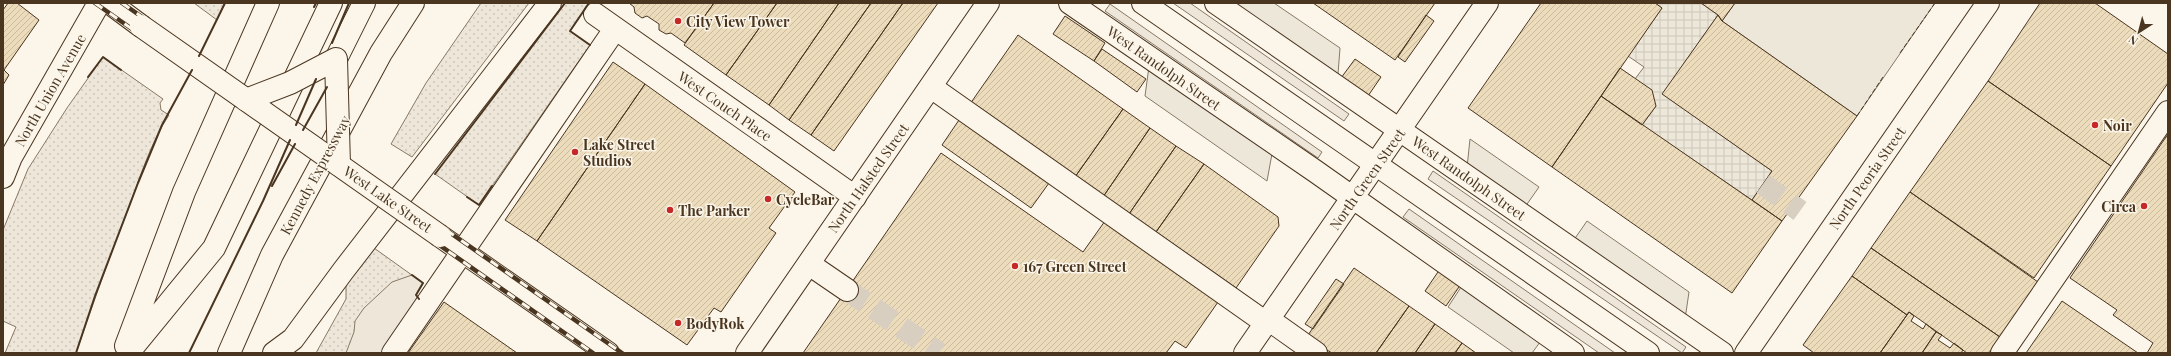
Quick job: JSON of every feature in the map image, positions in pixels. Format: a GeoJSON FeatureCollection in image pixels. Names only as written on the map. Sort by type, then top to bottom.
{"type":"FeatureCollection","features":[{"type":"Feature","properties":{"kind":"main road","name":"North Union Avenue"},"geometry":{"type":"LineString","coordinates":[[3,177],[11,157],[99,3]]}},
{"type":"Feature","properties":{"kind":"main road","name":"West Lake Street"},"geometry":{"type":"LineString","coordinates":[[110,3],[462,252],[608,353]]}},
{"type":"Feature","properties":{"kind":"main road"},"geometry":{"type":"LineString","coordinates":[[124,353],[184,192],[268,3]]}},
{"type":"Feature","properties":{"kind":"main road"},"geometry":{"type":"LineString","coordinates":[[128,353],[214,248],[331,3]]}},
{"type":"Feature","properties":{"kind":"main road"},"geometry":{"type":"LineString","coordinates":[[339,165],[336,59],[364,3]]}},
{"type":"Feature","properties":{"kind":"main road","name":"Kennedy Expressway"},"geometry":{"type":"LineString","coordinates":[[229,353],[272,255],[381,53],[413,3]]}},
{"type":"Feature","properties":{"kind":"main road"},"geometry":{"type":"LineString","coordinates":[[274,353],[294,339],[343,271],[550,3]]}},
{"type":"Feature","properties":{"kind":"main road","name":"North Halsted Street"},"geometry":{"type":"LineString","coordinates":[[747,353],[988,3]]}},
{"type":"Feature","properties":{"kind":"main road","name":"West Randolph Street"},"geometry":{"type":"LineString","coordinates":[[1070,3],[1353,198],[1573,353]]}},
{"type":"Feature","properties":{"kind":"main road"},"geometry":{"type":"LineString","coordinates":[[1143,3],[1648,353]]}},
{"type":"Feature","properties":{"kind":"main road","name":"West Randolph Street"},"geometry":{"type":"LineString","coordinates":[[1216,3],[1722,353]]}},
{"type":"Feature","properties":{"kind":"main road","name":"North Peoria Street"},"geometry":{"type":"LineString","coordinates":[[1746,353],[1988,3]]}},
{"type":"Feature","properties":{"kind":"main road","name":"North Green Street"},"geometry":{"type":"LineString","coordinates":[[1245,353],[1400,131],[1484,4]]}},
{"type":"Feature","properties":{"kind":"main road","name":"West Couch Place"},"geometry":{"type":"LineString","coordinates":[[595,14],[855,197]]}},
{"type":"Feature","properties":{"kind":"main road"},"geometry":{"type":"LineString","coordinates":[[393,353],[615,29]]}},
{"type":"Feature","properties":{"kind":"main road"},"geometry":{"type":"LineString","coordinates":[[246,100],[290,83],[336,59]]}},
{"type":"Feature","properties":{"kind":"main road"},"geometry":{"type":"LineString","coordinates":[[931,87],[1267,321],[1316,353]]}},
{"type":"Feature","properties":{"kind":"main road"},"geometry":{"type":"LineString","coordinates":[[2002,353],[2168,112]]}},
{"type":"Feature","properties":{"kind":"main road"},"geometry":{"type":"LineString","coordinates":[[809,264],[847,290]]}},
{"type":"Feature","properties":{"kind":"shaded area"},"geometry":{"type":"Polygon","coordinates":[[[194,3],[225,3],[217,20],[194,3]]]}},
{"type":"Feature","properties":{"kind":"shaded area"},"geometry":{"type":"Polygon","coordinates":[[[481,3],[529,3],[412,157],[391,144],[426,83],[481,3]]]}},
{"type":"Feature","properties":{"kind":"shaded area"},"geometry":{"type":"Polygon","coordinates":[[[565,3],[589,3],[570,31],[590,45],[479,205],[435,174],[565,3]]]}},
{"type":"Feature","properties":{"kind":"shaded area"},"geometry":{"type":"Polygon","coordinates":[[[1173,3],[1190,3],[1349,114],[1344,121],[1173,3]]]}},
{"type":"Feature","properties":{"kind":"shaded area"},"geometry":{"type":"Polygon","coordinates":[[[1216,3],[1274,3],[1340,48],[1337,87],[1216,3]]]}},
{"type":"Feature","properties":{"kind":"shaded area"},"geometry":{"type":"Polygon","coordinates":[[[1655,3],[1701,3],[1718,15],[1663,94],[1772,171],[1752,200],[1642,125],[1656,106],[1635,79],[1644,67],[1628,56],[1662,8],[1655,3]]]}},
{"type":"Feature","properties":{"kind":"shaded area"},"geometry":{"type":"Polygon","coordinates":[[[1735,3],[1935,3],[1857,116],[1722,21],[1735,3]]]}},
{"type":"Feature","properties":{"kind":"shaded area"},"geometry":{"type":"Polygon","coordinates":[[[1110,4],[1322,152],[1318,158],[1105,11],[1110,4]]]}},
{"type":"Feature","properties":{"kind":"shaded area"},"geometry":{"type":"Polygon","coordinates":[[[103,57],[163,99],[160,103],[161,110],[169,115],[146,160],[108,261],[76,353],[5,353],[16,327],[3,321],[3,230],[28,169],[67,108],[103,57]]]}},
{"type":"Feature","properties":{"kind":"shaded area"},"geometry":{"type":"Polygon","coordinates":[[[1150,59],[1274,143],[1267,181],[1145,96],[1150,59]]]}},
{"type":"Feature","properties":{"kind":"shaded area"},"geometry":{"type":"Polygon","coordinates":[[[1470,139],[1539,187],[1525,207],[1466,177],[1470,139]]]}},
{"type":"Feature","properties":{"kind":"shaded area"},"geometry":{"type":"Polygon","coordinates":[[[1433,171],[1686,347],[1682,353],[1428,179],[1433,171]]]}},
{"type":"Feature","properties":{"kind":"shaded area"},"geometry":{"type":"Polygon","coordinates":[[[1409,209],[1615,353],[1599,353],[1403,217],[1409,209]]]}},
{"type":"Feature","properties":{"kind":"shaded area"},"geometry":{"type":"Polygon","coordinates":[[[1587,221],[1689,292],[1684,326],[1569,247],[1587,221]]]}},
{"type":"Feature","properties":{"kind":"shaded area"},"geometry":{"type":"Polygon","coordinates":[[[374,248],[423,283],[416,295],[420,298],[381,353],[316,353],[346,299],[346,285],[374,248]]]}},
{"type":"Feature","properties":{"kind":"shaded area"},"geometry":{"type":"Polygon","coordinates":[[[412,275],[423,283],[416,295],[420,298],[381,353],[346,353],[354,332],[355,321],[364,308],[392,282],[412,275]]]}},
{"type":"Feature","properties":{"kind":"shaded area"},"geometry":{"type":"Polygon","coordinates":[[[1467,278],[1546,334],[1532,353],[1514,353],[1448,307],[1467,278]]]}},
{"type":"Feature","properties":{"kind":"building"},"geometry":{"type":"Polygon","coordinates":[[[8,3],[17,3],[39,20],[4,70],[9,75],[3,85],[3,10],[8,3]]]}},
{"type":"Feature","properties":{"kind":"building","name":"City View Tower"},"geometry":{"type":"Polygon","coordinates":[[[629,3],[714,3],[685,43],[671,33],[666,34],[659,30],[659,24],[647,16],[642,18],[635,13],[634,7],[629,3]]]}},
{"type":"Feature","properties":{"kind":"building"},"geometry":{"type":"Polygon","coordinates":[[[714,3],[777,3],[726,75],[684,45],[714,3]]]}},
{"type":"Feature","properties":{"kind":"building"},"geometry":{"type":"Polygon","coordinates":[[[777,3],[839,3],[769,105],[726,75],[777,3]]]}},
{"type":"Feature","properties":{"kind":"building"},"geometry":{"type":"Polygon","coordinates":[[[839,3],[871,3],[789,120],[769,105],[839,3]]]}},
{"type":"Feature","properties":{"kind":"building"},"geometry":{"type":"Polygon","coordinates":[[[871,3],[903,3],[811,135],[789,120],[871,3]]]}},
{"type":"Feature","properties":{"kind":"building"},"geometry":{"type":"Polygon","coordinates":[[[903,3],[938,3],[834,151],[811,135],[903,3]]]}},
{"type":"Feature","properties":{"kind":"building"},"geometry":{"type":"Polygon","coordinates":[[[1313,3],[1435,3],[1395,60],[1313,3]]]}},
{"type":"Feature","properties":{"kind":"building"},"geometry":{"type":"Polygon","coordinates":[[[1541,3],[1655,3],[1662,8],[1552,167],[1468,108],[1541,3]]]}},
{"type":"Feature","properties":{"kind":"building"},"geometry":{"type":"Polygon","coordinates":[[[1701,3],[1735,3],[1722,21],[1718,15],[1701,3]]]}},
{"type":"Feature","properties":{"kind":"building","name":"Noir"},"geometry":{"type":"Polygon","coordinates":[[[2040,3],[2095,3],[2168,54],[2168,83],[2111,166],[1988,81],[2040,3]]]}},
{"type":"Feature","properties":{"kind":"building"},"geometry":{"type":"Polygon","coordinates":[[[1426,15],[1434,21],[1405,62],[1398,57],[1426,15]]]}},
{"type":"Feature","properties":{"kind":"building"},"geometry":{"type":"Polygon","coordinates":[[[1718,15],[1722,21],[1857,116],[1782,221],[1752,200],[1772,171],[1662,94],[1718,15]]]}},
{"type":"Feature","properties":{"kind":"building"},"geometry":{"type":"Polygon","coordinates":[[[1065,16],[1105,43],[1094,61],[1053,34],[1065,16]]]}},
{"type":"Feature","properties":{"kind":"building"},"geometry":{"type":"Polygon","coordinates":[[[1018,35],[1123,109],[1075,177],[970,104],[1018,35]]]}},
{"type":"Feature","properties":{"kind":"building"},"geometry":{"type":"Polygon","coordinates":[[[1102,49],[1146,79],[1137,92],[1094,61],[1102,49]]]}},
{"type":"Feature","properties":{"kind":"building"},"geometry":{"type":"Polygon","coordinates":[[[1355,59],[1381,77],[1368,96],[1341,78],[1355,59]]]}},
{"type":"Feature","properties":{"kind":"building","name":"Lake Street Studios"},"geometry":{"type":"Polygon","coordinates":[[[613,62],[645,84],[537,241],[505,220],[613,62]]]}},
{"type":"Feature","properties":{"kind":"building"},"geometry":{"type":"Polygon","coordinates":[[[1620,68],[1652,90],[1656,106],[1642,125],[1601,96],[1620,68]]]}},
{"type":"Feature","properties":{"kind":"building"},"geometry":{"type":"Polygon","coordinates":[[[1988,81],[2111,166],[2034,278],[1910,192],[1988,81]]]}},
{"type":"Feature","properties":{"kind":"building","name":"The Parker"},"geometry":{"type":"Polygon","coordinates":[[[645,84],[795,192],[769,228],[776,233],[721,312],[714,308],[687,345],[537,241],[645,84]]]}},
{"type":"Feature","properties":{"kind":"building"},"geometry":{"type":"Polygon","coordinates":[[[1601,96],[1782,221],[1732,293],[1552,167],[1601,96]]]}},
{"type":"Feature","properties":{"kind":"building"},"geometry":{"type":"Polygon","coordinates":[[[1123,109],[1150,128],[1103,197],[1075,177],[1123,109]]]}},
{"type":"Feature","properties":{"kind":"building"},"geometry":{"type":"Polygon","coordinates":[[[959,120],[1049,183],[1031,208],[942,145],[959,120]]]}},
{"type":"Feature","properties":{"kind":"building"},"geometry":{"type":"Polygon","coordinates":[[[1150,128],[1176,146],[1129,214],[1103,197],[1150,128]]]}},
{"type":"Feature","properties":{"kind":"building","name":"Circa"},"geometry":{"type":"Polygon","coordinates":[[[2168,134],[2168,353],[2147,353],[2153,343],[2113,315],[2117,310],[2070,278],[2168,134]]]}},
{"type":"Feature","properties":{"kind":"building"},"geometry":{"type":"Polygon","coordinates":[[[1176,146],[1204,164],[1156,232],[1129,214],[1176,146]]]}},
{"type":"Feature","properties":{"kind":"building","name":"167 Green Street"},"geometry":{"type":"Polygon","coordinates":[[[941,153],[1083,252],[1105,221],[1218,302],[1186,348],[1175,341],[1166,353],[803,353],[941,153]]]}},
{"type":"Feature","properties":{"kind":"building"},"geometry":{"type":"Polygon","coordinates":[[[1204,164],[1278,217],[1279,226],[1236,288],[1156,232],[1204,164]]]}},
{"type":"Feature","properties":{"kind":"building"},"geometry":{"type":"Polygon","coordinates":[[[1910,192],[2038,282],[2000,337],[1871,248],[1910,192]]]}},
{"type":"Feature","properties":{"kind":"building"},"geometry":{"type":"Polygon","coordinates":[[[1871,248],[2000,337],[1989,353],[1967,353],[1909,312],[1907,315],[1852,276],[1871,248]]]}},
{"type":"Feature","properties":{"kind":"building"},"geometry":{"type":"Polygon","coordinates":[[[1354,268],[1409,306],[1376,353],[1332,353],[1306,338],[1354,268]]]}},
{"type":"Feature","properties":{"kind":"building"},"geometry":{"type":"Polygon","coordinates":[[[1440,269],[1461,284],[1446,306],[1425,291],[1440,269]]]}},
{"type":"Feature","properties":{"kind":"building"},"geometry":{"type":"Polygon","coordinates":[[[1852,276],[1907,315],[1880,353],[1814,353],[1803,345],[1852,276]]]}},
{"type":"Feature","properties":{"kind":"building"},"geometry":{"type":"Polygon","coordinates":[[[1336,279],[1344,284],[1313,329],[1305,324],[1336,279]]]}},
{"type":"Feature","properties":{"kind":"building"},"geometry":{"type":"Polygon","coordinates":[[[2062,301],[2138,353],[2026,353],[2062,301]]]}},
{"type":"Feature","properties":{"kind":"building"},"geometry":{"type":"Polygon","coordinates":[[[444,302],[517,353],[408,353],[444,302]]]}},
{"type":"Feature","properties":{"kind":"building"},"geometry":{"type":"Polygon","coordinates":[[[1409,306],[1435,324],[1415,353],[1376,353],[1409,306]]]}},
{"type":"Feature","properties":{"kind":"building"},"geometry":{"type":"Polygon","coordinates":[[[1909,312],[1914,316],[1911,321],[1923,329],[1926,324],[1936,332],[1922,353],[1880,353],[1909,312]]]}},
{"type":"Feature","properties":{"kind":"building"},"geometry":{"type":"Polygon","coordinates":[[[1435,324],[1462,343],[1455,353],[1415,353],[1435,324]]]}},
{"type":"Feature","properties":{"kind":"building"},"geometry":{"type":"Polygon","coordinates":[[[1936,332],[1942,335],[1938,340],[1950,348],[1954,343],[1963,350],[1961,353],[1922,353],[1936,332]]]}},
{"type":"Feature","properties":{"kind":"building"},"geometry":{"type":"Polygon","coordinates":[[[1462,343],[1476,353],[1455,353],[1462,343]]]}},
{"type":"Feature","properties":{"kind":"tunnel"},"geometry":{"type":"LineString","coordinates":[[1763,184],[1800,211]]}},
{"type":"Feature","properties":{"kind":"tunnel"},"geometry":{"type":"LineString","coordinates":[[847,290],[939,353]]}},
{"type":"Feature","properties":{"kind":"railway"},"geometry":{"type":"LineString","coordinates":[[95,3],[593,353]]}},
{"type":"Feature","properties":{"kind":"railway"},"geometry":{"type":"LineString","coordinates":[[122,3],[622,353]]}},
{"type":"Feature","properties":{"kind":"fence"},"geometry":{"type":"LineString","coordinates":[[1900,53],[1935,3]]}},
{"type":"Feature","properties":{"kind":"fence"},"geometry":{"type":"LineString","coordinates":[[1857,116],[1883,77]]}},
{"type":"Feature","properties":{"kind":"wall"},"geometry":{"type":"LineString","coordinates":[[199,56],[225,3]]}},
{"type":"Feature","properties":{"kind":"wall"},"geometry":{"type":"LineString","coordinates":[[314,7],[316,3]]}},
{"type":"Feature","properties":{"kind":"wall"},"geometry":{"type":"LineString","coordinates":[[332,43],[349,3]]}},
{"type":"Feature","properties":{"kind":"wall"},"geometry":{"type":"LineString","coordinates":[[435,174],[565,3]]}},
{"type":"Feature","properties":{"kind":"wall"},"geometry":{"type":"LineString","coordinates":[[589,3],[570,31],[590,45]]}},
{"type":"Feature","properties":{"kind":"wall"},"geometry":{"type":"LineString","coordinates":[[88,77],[103,57],[121,70]]}},
{"type":"Feature","properties":{"kind":"wall"},"geometry":{"type":"LineString","coordinates":[[76,353],[95,296],[138,183],[162,125],[192,70]]}},
{"type":"Feature","properties":{"kind":"wall"},"geometry":{"type":"LineString","coordinates":[[296,125],[316,79]]}},
{"type":"Feature","properties":{"kind":"wall"},"geometry":{"type":"LineString","coordinates":[[303,130],[327,87]]}},
{"type":"Feature","properties":{"kind":"wall"},"geometry":{"type":"LineString","coordinates":[[189,353],[263,201],[290,140]]}},
{"type":"Feature","properties":{"kind":"wall"},"geometry":{"type":"LineString","coordinates":[[272,186],[295,144]]}},
{"type":"Feature","properties":{"kind":"wall"},"geometry":{"type":"LineString","coordinates":[[467,197],[479,205],[492,186]]}},
{"type":"Feature","properties":{"kind":"wall"},"geometry":{"type":"LineString","coordinates":[[412,275],[423,283],[416,295],[419,299]]}},
{"type":"Feature","properties":{"kind":"place","name":"City View Tower"},"geometry":{"type":"Point","coordinates":[678,21]}},
{"type":"Feature","properties":{"kind":"place","name":"Noir"},"geometry":{"type":"Point","coordinates":[2095,125]}},
{"type":"Feature","properties":{"kind":"place","name":"Lake Street Studios"},"geometry":{"type":"Point","coordinates":[575,152]}},
{"type":"Feature","properties":{"kind":"place","name":"CycleBar"},"geometry":{"type":"Point","coordinates":[768,199]}},
{"type":"Feature","properties":{"kind":"place","name":"Circa"},"geometry":{"type":"Point","coordinates":[2144,206]}},
{"type":"Feature","properties":{"kind":"place","name":"The Parker"},"geometry":{"type":"Point","coordinates":[670,210]}},
{"type":"Feature","properties":{"kind":"place","name":"167 Green Street"},"geometry":{"type":"Point","coordinates":[1015,266]}},
{"type":"Feature","properties":{"kind":"place","name":"BodyRok"},"geometry":{"type":"Point","coordinates":[678,323]}}]}
